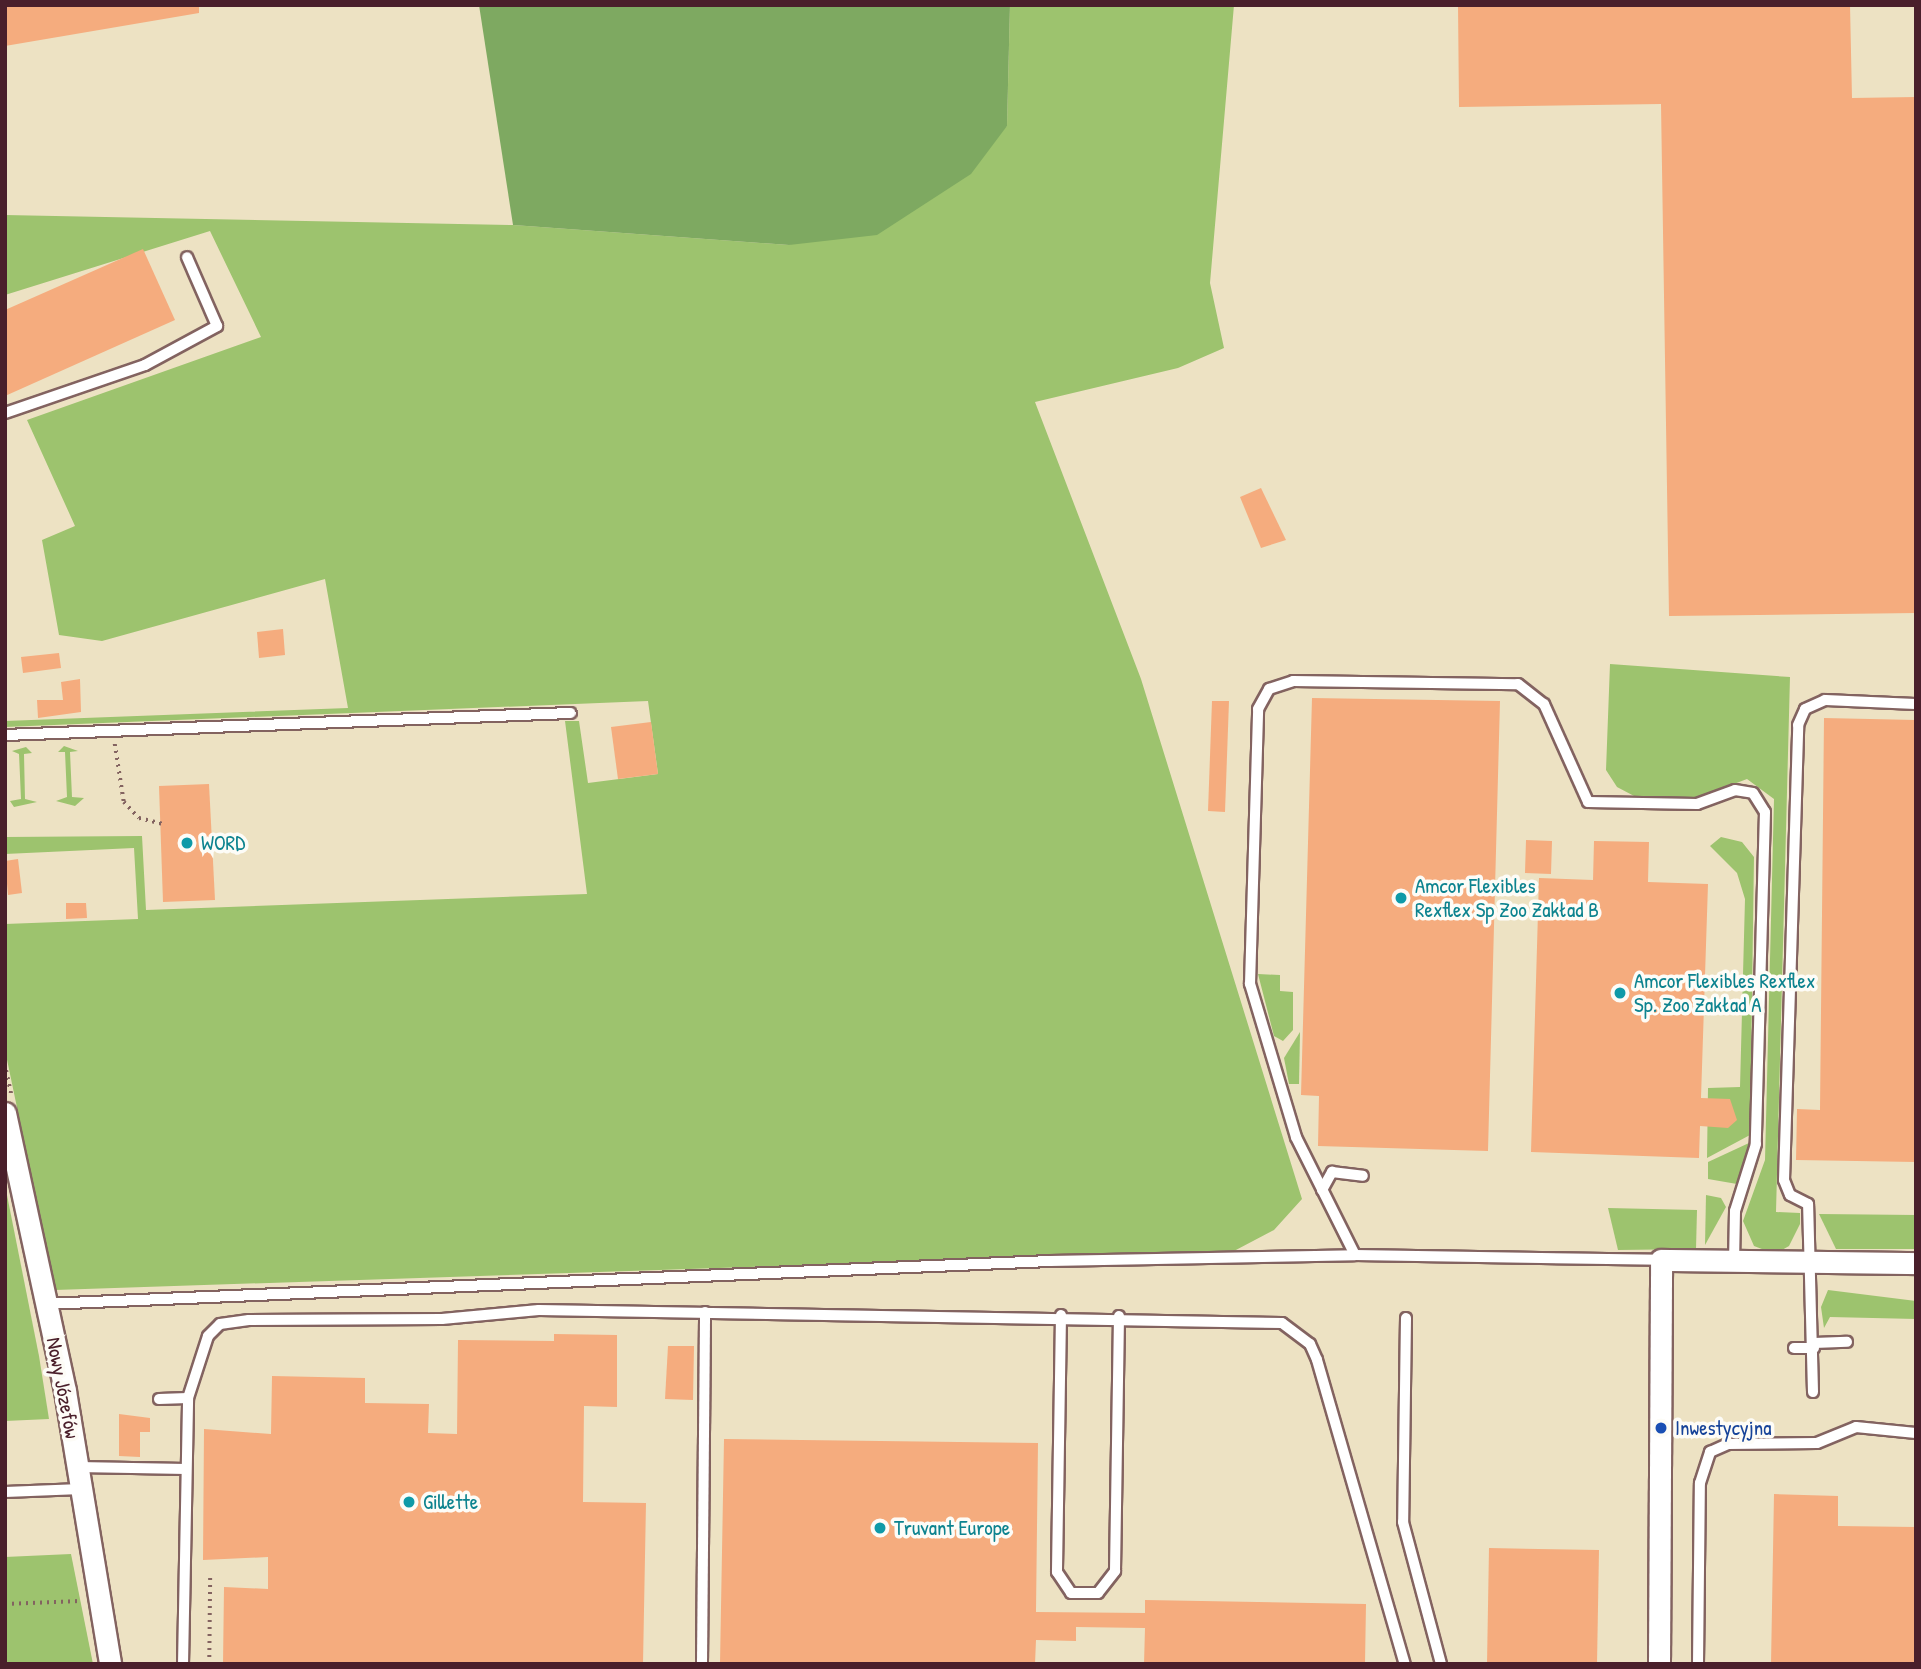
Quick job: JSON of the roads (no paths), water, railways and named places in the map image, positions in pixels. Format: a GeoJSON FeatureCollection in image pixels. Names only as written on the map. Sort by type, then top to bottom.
{"type":"FeatureCollection","features":[{"type":"Feature","properties":{"kind":"street","name":"Nowy Józefów"},"geometry":{"type":"LineString","coordinates":[[5,1113],[78,1466],[110,1664]]}},
{"type":"Feature","properties":{"kind":"street"},"geometry":{"type":"LineString","coordinates":[[1658,1664],[1661,1260],[1916,1264]]}},
{"type":"Feature","properties":{"kind":"lane"},"geometry":{"type":"LineString","coordinates":[[5,413],[145,365],[217,326],[187,257]]}},
{"type":"Feature","properties":{"kind":"lane"},"geometry":{"type":"LineString","coordinates":[[1355,1255],[1296,1137],[1250,985],[1260,702],[1269,689],[1293,681],[1518,684],[1544,705],[1588,802],[1697,804],[1744,790],[1765,812],[1755,1160],[1735,1211],[1734,1262]]}},
{"type":"Feature","properties":{"kind":"lane"},"geometry":{"type":"LineString","coordinates":[[1813,1392],[1814,1345],[1808,1204],[1790,1195],[1784,1180],[1798,726],[1805,709],[1825,699],[1916,704]]}},
{"type":"Feature","properties":{"kind":"lane"},"geometry":{"type":"LineString","coordinates":[[5,735],[570,713]]}},
{"type":"Feature","properties":{"kind":"lane"},"geometry":{"type":"LineString","coordinates":[[1322,1190],[1332,1172],[1363,1176]]}},
{"type":"Feature","properties":{"kind":"lane"},"geometry":{"type":"LineString","coordinates":[[46,1304],[1050,1261],[1355,1255],[1661,1260]]}},
{"type":"Feature","properties":{"kind":"lane"},"geometry":{"type":"LineString","coordinates":[[183,1664],[188,1398],[196,1359],[220,1324],[539,1310],[1266,1319],[1298,1331],[1311,1344],[1405,1664]]}},
{"type":"Feature","properties":{"kind":"lane"},"geometry":{"type":"LineString","coordinates":[[702,1664],[705,1312]]}},
{"type":"Feature","properties":{"kind":"lane"},"geometry":{"type":"LineString","coordinates":[[1061,1315],[1057,1573],[1071,1592],[1098,1593],[1115,1571],[1119,1317]]}},
{"type":"Feature","properties":{"kind":"lane"},"geometry":{"type":"LineString","coordinates":[[1406,1318],[1403,1522],[1441,1664]]}},
{"type":"Feature","properties":{"kind":"lane"},"geometry":{"type":"LineString","coordinates":[[1794,1348],[1847,1342]]}},
{"type":"Feature","properties":{"kind":"lane"},"geometry":{"type":"LineString","coordinates":[[159,1399],[188,1398]]}},
{"type":"Feature","properties":{"kind":"lane"},"geometry":{"type":"LineString","coordinates":[[1698,1664],[1700,1483],[1710,1452],[1728,1444],[1818,1443],[1856,1427],[1916,1433]]}},
{"type":"Feature","properties":{"kind":"lane"},"geometry":{"type":"LineString","coordinates":[[78,1466],[186,1469]]}},
{"type":"Feature","properties":{"kind":"lane"},"geometry":{"type":"LineString","coordinates":[[5,1492],[81,1489]]}},
{"type":"Feature","properties":{"kind":"place","name":"WORD"},"geometry":{"type":"Point","coordinates":[187,843]}},
{"type":"Feature","properties":{"kind":"place","name":"Amcor Flexibles Rexflex Sp Zoo Zakład B"},"geometry":{"type":"Point","coordinates":[1401,898]}},
{"type":"Feature","properties":{"kind":"place","name":"Amcor Flexibles Rexflex Sp. Zoo Zakład A"},"geometry":{"type":"Point","coordinates":[1620,993]}},
{"type":"Feature","properties":{"kind":"place","name":"Inwestycyjna"},"geometry":{"type":"Point","coordinates":[1661,1428]}},
{"type":"Feature","properties":{"kind":"place","name":"Gillette"},"geometry":{"type":"Point","coordinates":[409,1502]}},
{"type":"Feature","properties":{"kind":"place","name":"Truvant Europe"},"geometry":{"type":"Point","coordinates":[880,1528]}}]}
